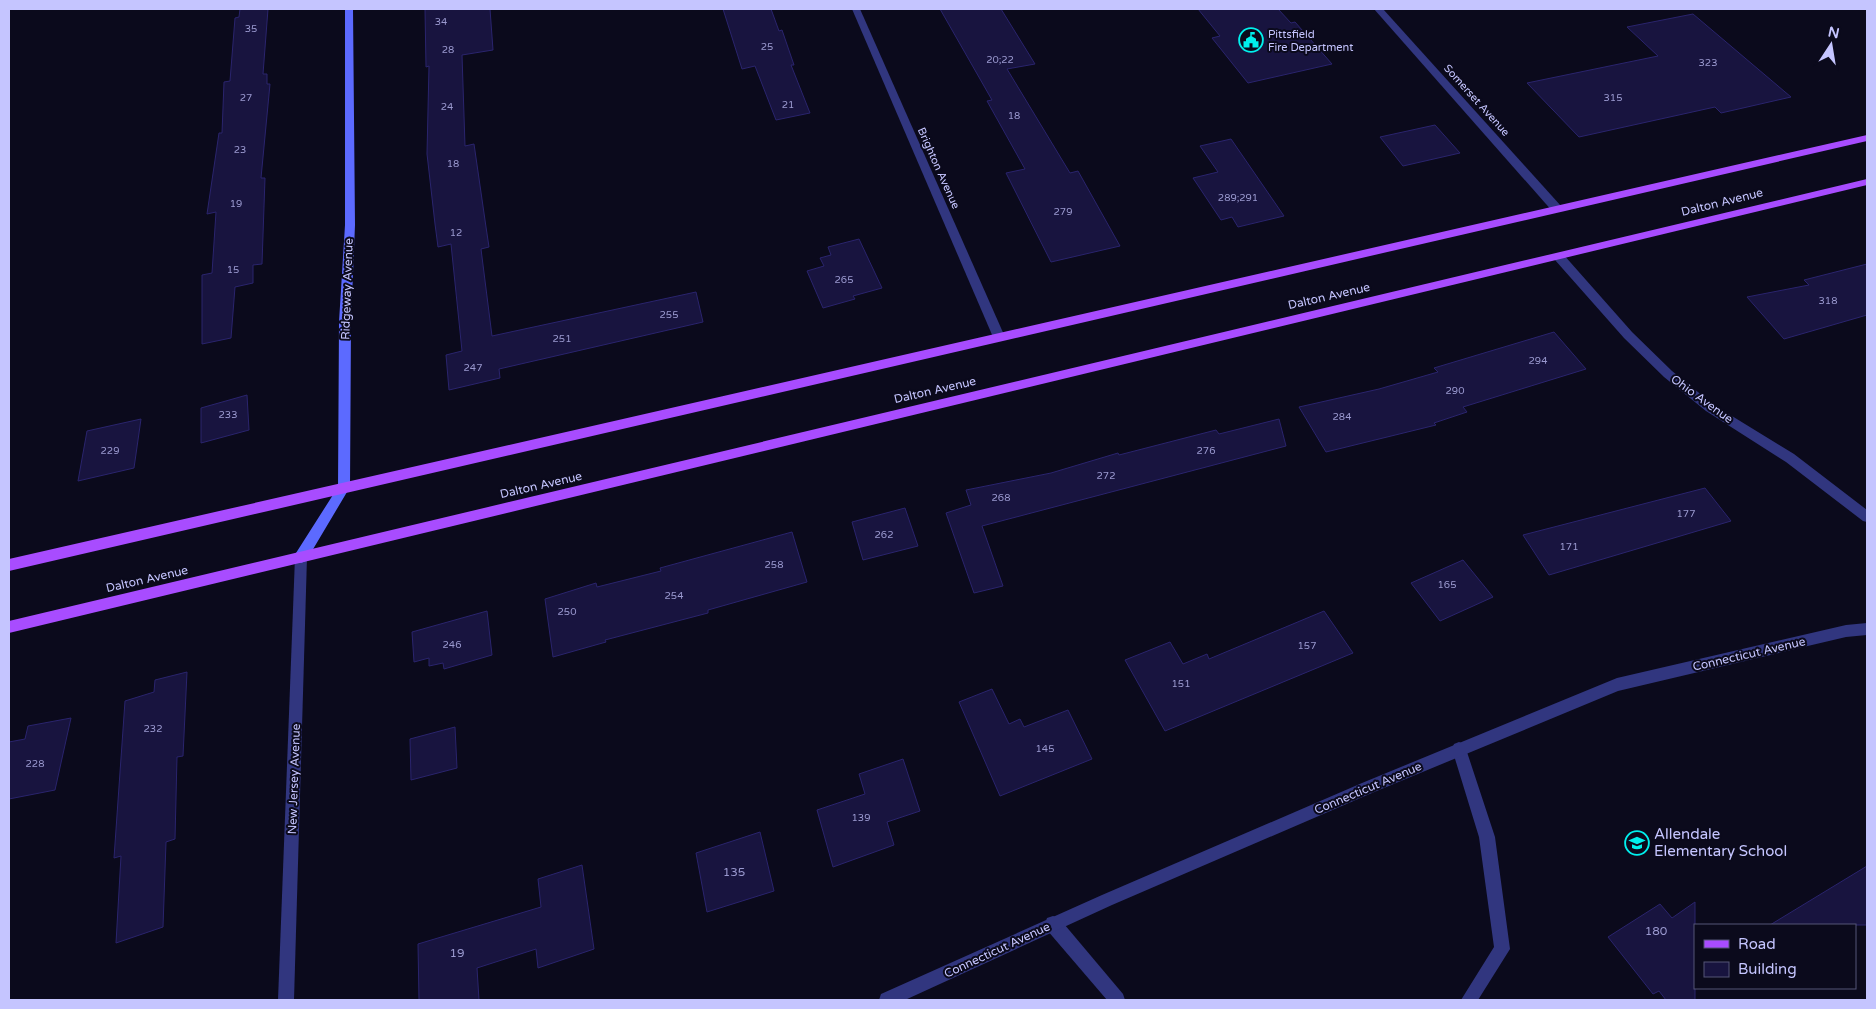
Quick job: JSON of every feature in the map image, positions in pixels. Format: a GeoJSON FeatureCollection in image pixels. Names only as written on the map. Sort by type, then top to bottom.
{"type":"FeatureCollection","features":[{"type":"Feature","properties":{"kind":"main road"},"geometry":{"type":"LineString","coordinates":[[9,565],[1867,138]]}},
{"type":"Feature","properties":{"kind":"main road","name":"Dalton Avenue"},"geometry":{"type":"LineString","coordinates":[[9,627],[1867,182]]}},
{"type":"Feature","properties":{"kind":"street","name":"Ridgeway Avenue"},"geometry":{"type":"LineString","coordinates":[[301,557],[315,534],[332,512],[344,487],[345,322],[350,225],[349,9]]}},
{"type":"Feature","properties":{"kind":"street","name":"Brighton Avenue"},"geometry":{"type":"LineString","coordinates":[[856,9],[999,337]]}},
{"type":"Feature","properties":{"kind":"street","name":"Somerset Avenue"},"geometry":{"type":"LineString","coordinates":[[1378,9],[1557,209]]}},
{"type":"Feature","properties":{"kind":"street","name":"Ohio Avenue"},"geometry":{"type":"LineString","coordinates":[[1559,257],[1628,335],[1668,374],[1710,408],[1790,458],[1867,517]]}},
{"type":"Feature","properties":{"kind":"street","name":"New Jersey Avenue"},"geometry":{"type":"LineString","coordinates":[[286,1000],[301,557]]}},
{"type":"Feature","properties":{"kind":"street","name":"Connecticut Avenue"},"geometry":{"type":"LineString","coordinates":[[887,1000],[1053,924],[1460,749],[1617,685],[1846,632],[1867,629]]}},
{"type":"Feature","properties":{"kind":"street"},"geometry":{"type":"LineString","coordinates":[[1460,749],[1487,837],[1502,949],[1469,1000]]}},
{"type":"Feature","properties":{"kind":"street"},"geometry":{"type":"LineString","coordinates":[[1053,924],[1117,1000]]}},
{"type":"Feature","properties":{"kind":"building"},"geometry":{"type":"Polygon","coordinates":[[[240,9],[268,9],[263,74],[267,74],[267,84],[270,84],[261,178],[265,178],[262,264],[253,265],[253,283],[235,287],[231,338],[202,344],[202,275],[212,273],[216,212],[207,214],[219,133],[222,133],[224,82],[230,81],[235,18],[239,17],[240,9]]]}},
{"type":"Feature","properties":{"kind":"building"},"geometry":{"type":"Polygon","coordinates":[[[425,9],[490,9],[493,50],[462,55],[465,146],[474,144],[489,247],[481,249],[492,336],[696,292],[703,322],[499,369],[500,378],[449,390],[446,355],[462,351],[451,244],[438,247],[427,154],[429,66],[426,67],[425,9]]]}},
{"type":"Feature","properties":{"kind":"building"},"geometry":{"type":"Polygon","coordinates":[[[723,9],[771,9],[779,31],[782,30],[794,65],[791,65],[810,113],[776,120],[755,66],[742,69],[723,9]]]}},
{"type":"Feature","properties":{"kind":"building"},"geometry":{"type":"Polygon","coordinates":[[[940,9],[1001,9],[1035,64],[1007,69],[1070,173],[1078,171],[1120,246],[1051,262],[1006,173],[1025,169],[987,101],[992,100],[940,9]]]}},
{"type":"Feature","properties":{"kind":"building"},"geometry":{"type":"Polygon","coordinates":[[[1198,9],[1278,9],[1291,23],[1295,22],[1332,64],[1248,83],[1212,38],[1220,36],[1198,9]]]}},
{"type":"Feature","properties":{"kind":"building"},"geometry":{"type":"Polygon","coordinates":[[[1693,14],[1791,97],[1721,113],[1715,107],[1579,137],[1527,83],[1658,56],[1627,27],[1693,14]]]}},
{"type":"Feature","properties":{"kind":"building"},"geometry":{"type":"Polygon","coordinates":[[[1435,125],[1460,153],[1403,166],[1380,137],[1435,125]]]}},
{"type":"Feature","properties":{"kind":"building"},"geometry":{"type":"Polygon","coordinates":[[[1231,139],[1284,216],[1238,227],[1232,217],[1221,220],[1193,178],[1218,172],[1200,146],[1231,139]]]}},
{"type":"Feature","properties":{"kind":"building"},"geometry":{"type":"Polygon","coordinates":[[[859,239],[882,288],[853,296],[855,299],[823,308],[807,271],[824,266],[820,258],[831,255],[828,247],[859,239]]]}},
{"type":"Feature","properties":{"kind":"building"},"geometry":{"type":"Polygon","coordinates":[[[1867,264],[1867,315],[1784,339],[1747,297],[1809,285],[1804,280],[1867,264]]]}},
{"type":"Feature","properties":{"kind":"building"},"geometry":{"type":"Polygon","coordinates":[[[1554,332],[1586,369],[1463,407],[1467,412],[1434,423],[1436,425],[1326,452],[1299,407],[1379,389],[1438,372],[1434,368],[1554,332]]]}},
{"type":"Feature","properties":{"kind":"building"},"geometry":{"type":"Polygon","coordinates":[[[247,395],[249,430],[201,443],[201,408],[247,395]]]}},
{"type":"Feature","properties":{"kind":"building"},"geometry":{"type":"Polygon","coordinates":[[[141,419],[134,468],[78,481],[87,431],[141,419]]]}},
{"type":"Feature","properties":{"kind":"building"},"geometry":{"type":"Polygon","coordinates":[[[1279,419],[1286,446],[982,526],[1003,586],[974,593],[946,513],[971,505],[966,490],[1051,473],[1118,453],[1119,455],[1216,430],[1219,434],[1279,419]]]}},
{"type":"Feature","properties":{"kind":"building"},"geometry":{"type":"Polygon","coordinates":[[[1705,488],[1731,521],[1549,575],[1523,535],[1705,488]]]}},
{"type":"Feature","properties":{"kind":"building"},"geometry":{"type":"Polygon","coordinates":[[[905,508],[918,546],[863,560],[852,522],[905,508]]]}},
{"type":"Feature","properties":{"kind":"building"},"geometry":{"type":"Polygon","coordinates":[[[792,532],[807,582],[708,610],[708,613],[605,640],[606,642],[553,657],[545,599],[596,583],[597,587],[661,571],[660,568],[792,532]]]}},
{"type":"Feature","properties":{"kind":"building"},"geometry":{"type":"Polygon","coordinates":[[[1463,560],[1493,597],[1440,621],[1411,583],[1463,560]]]}},
{"type":"Feature","properties":{"kind":"building"},"geometry":{"type":"Polygon","coordinates":[[[487,611],[492,655],[444,669],[443,663],[429,666],[429,658],[414,662],[412,632],[487,611]]]}},
{"type":"Feature","properties":{"kind":"building"},"geometry":{"type":"Polygon","coordinates":[[[1324,611],[1353,653],[1165,731],[1125,660],[1170,642],[1183,664],[1207,654],[1209,659],[1324,611]]]}},
{"type":"Feature","properties":{"kind":"building"},"geometry":{"type":"Polygon","coordinates":[[[187,672],[183,756],[177,757],[175,839],[166,842],[163,927],[116,943],[121,856],[114,858],[125,701],[154,692],[155,680],[187,672]]]}},
{"type":"Feature","properties":{"kind":"building"},"geometry":{"type":"Polygon","coordinates":[[[992,689],[1009,724],[1020,719],[1024,727],[1068,710],[1092,759],[1000,796],[959,702],[992,689]]]}},
{"type":"Feature","properties":{"kind":"building"},"geometry":{"type":"Polygon","coordinates":[[[71,718],[55,790],[9,799],[9,742],[25,739],[28,726],[71,718]]]}},
{"type":"Feature","properties":{"kind":"building"},"geometry":{"type":"Polygon","coordinates":[[[455,727],[457,768],[411,780],[410,739],[455,727]]]}},
{"type":"Feature","properties":{"kind":"building"},"geometry":{"type":"Polygon","coordinates":[[[903,759],[920,811],[887,822],[894,845],[833,867],[817,810],[865,794],[859,774],[903,759]]]}},
{"type":"Feature","properties":{"kind":"building"},"geometry":{"type":"Polygon","coordinates":[[[760,832],[774,891],[707,912],[696,853],[760,832]]]}},
{"type":"Feature","properties":{"kind":"building"},"geometry":{"type":"Polygon","coordinates":[[[582,865],[594,949],[538,968],[536,949],[477,968],[479,1000],[419,1000],[418,944],[541,907],[538,879],[582,865]]]}},
{"type":"Feature","properties":{"kind":"building"},"geometry":{"type":"Polygon","coordinates":[[[1867,866],[1867,925],[1772,924],[1867,866]]]}},
{"type":"Feature","properties":{"kind":"building"},"geometry":{"type":"Polygon","coordinates":[[[1695,902],[1695,1000],[1666,1000],[1659,991],[1653,994],[1608,937],[1660,904],[1672,918],[1695,902]]]}},
{"type":"Feature","properties":{"kind":"place","name":"Pittsfield Fire Department"},"geometry":{"type":"Point","coordinates":[1251,40]}},
{"type":"Feature","properties":{"kind":"place","name":"Allendale Elementary School"},"geometry":{"type":"Point","coordinates":[1637,843]}}]}
